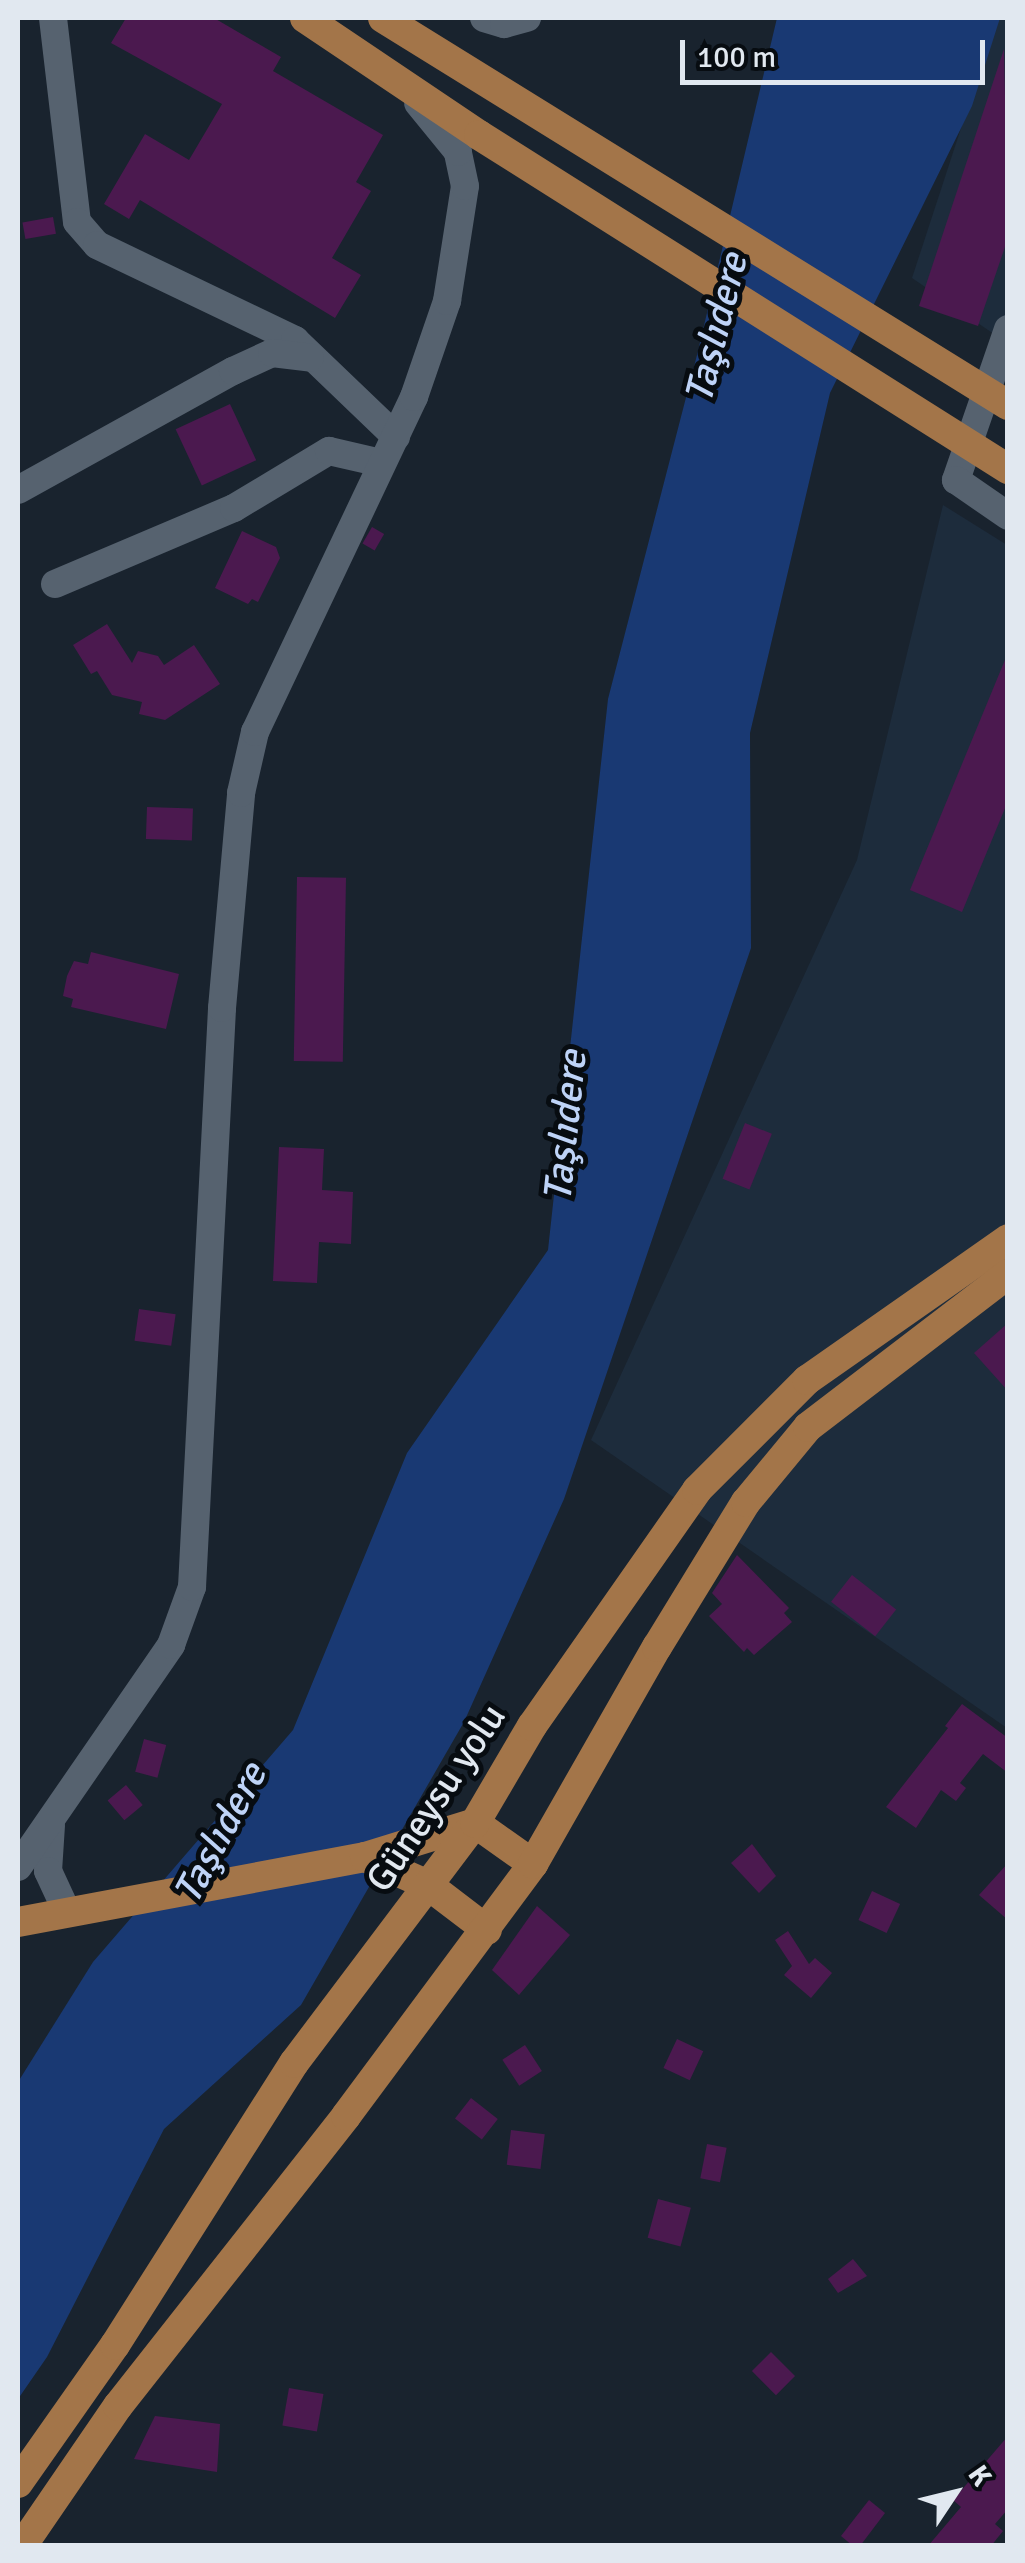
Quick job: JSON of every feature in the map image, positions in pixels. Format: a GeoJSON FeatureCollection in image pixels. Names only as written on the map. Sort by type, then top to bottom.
{"type":"FeatureCollection","features":[{"type":"Feature","properties":{"kind":"main road"},"geometry":{"type":"LineString","coordinates":[[304,18],[479,135],[1008,469]]}},
{"type":"Feature","properties":{"kind":"main road"},"geometry":{"type":"LineString","coordinates":[[383,18],[1008,405]]}},
{"type":"Feature","properties":{"kind":"main road","name":"Güneysu yolu"},"geometry":{"type":"LineString","coordinates":[[18,2482],[115,2345],[294,2063],[475,1823],[532,1726],[697,1490],[807,1380],[1008,1239]]}},
{"type":"Feature","properties":{"kind":"main road"},"geometry":{"type":"LineString","coordinates":[[22,2546],[198,2300],[487,1930],[533,1864],[657,1647],[746,1502],[808,1427],[1008,1274]]}},
{"type":"Feature","properties":{"kind":"main road"},"geometry":{"type":"LineString","coordinates":[[18,1922],[365,1857],[475,1823],[533,1864]]}},
{"type":"Feature","properties":{"kind":"main road"},"geometry":{"type":"LineString","coordinates":[[365,1857],[428,1886],[487,1930]]}},
{"type":"Feature","properties":{"kind":"street"},"geometry":{"type":"LineString","coordinates":[[53,18],[77,222],[98,245],[295,340],[396,437]]}},
{"type":"Feature","properties":{"kind":"street"},"geometry":{"type":"LineString","coordinates":[[484,18],[504,24],[527,18]]}},
{"type":"Feature","properties":{"kind":"street"},"geometry":{"type":"LineString","coordinates":[[18,1867],[170,1645],[192,1586],[222,1008],[241,792],[255,732],[396,437],[438,335],[465,186],[458,152],[442,127],[392,76]]}},
{"type":"Feature","properties":{"kind":"street"},"geometry":{"type":"LineString","coordinates":[[1008,329],[956,480],[1008,516]]}},
{"type":"Feature","properties":{"kind":"street"},"geometry":{"type":"LineString","coordinates":[[18,490],[246,365],[272,354],[310,358]]}},
{"type":"Feature","properties":{"kind":"street"},"geometry":{"type":"LineString","coordinates":[[56,584],[234,508],[329,451],[382,463]]}},
{"type":"Feature","properties":{"kind":"street"},"geometry":{"type":"LineString","coordinates":[[51,1824],[48,1871],[77,1909]]}},
{"type":"Feature","properties":{"kind":"shaded area"},"geometry":{"type":"Polygon","coordinates":[[[997,18],[1007,18],[1007,343],[912,278],[997,18]]]}},
{"type":"Feature","properties":{"kind":"shaded area"},"geometry":{"type":"Polygon","coordinates":[[[943,505],[1007,545],[1007,1728],[591,1440],[857,860],[943,505]]]}},
{"type":"Feature","properties":{"kind":"water","name":"Taşlıdere"},"geometry":{"type":"Polygon","coordinates":[[[777,18],[1000,18],[972,106],[830,393],[750,733],[751,948],[564,1499],[464,1722],[301,2005],[164,2129],[47,2357],[18,2399],[18,2082],[93,1962],[293,1730],[407,1453],[548,1250],[608,699],[697,355],[777,18]]]}},
{"type":"Feature","properties":{"kind":"building"},"geometry":{"type":"Polygon","coordinates":[[[126,18],[214,18],[281,57],[273,71],[383,135],[356,182],[371,191],[332,258],[361,275],[335,318],[140,200],[129,219],[104,204],[145,134],[189,160],[222,104],[111,43],[126,18]]]}},
{"type":"Feature","properties":{"kind":"building"},"geometry":{"type":"Polygon","coordinates":[[[1004,49],[1008,238],[978,326],[919,306],[1004,49]]]}},
{"type":"Feature","properties":{"kind":"building"},"geometry":{"type":"Polygon","coordinates":[[[53,217],[56,234],[25,239],[22,222],[53,217]]]}},
{"type":"Feature","properties":{"kind":"building"},"geometry":{"type":"Polygon","coordinates":[[[230,404],[256,460],[202,486],[176,429],[230,404]]]}},
{"type":"Feature","properties":{"kind":"building"},"geometry":{"type":"Polygon","coordinates":[[[372,527],[384,534],[375,550],[362,543],[372,527]]]}},
{"type":"Feature","properties":{"kind":"building"},"geometry":{"type":"Polygon","coordinates":[[[242,531],[276,547],[280,558],[258,602],[252,599],[248,604],[215,588],[242,531]]]}},
{"type":"Feature","properties":{"kind":"building"},"geometry":{"type":"Polygon","coordinates":[[[107,624],[132,663],[138,651],[158,656],[164,665],[194,645],[220,684],[165,720],[139,714],[142,702],[112,695],[97,671],[91,674],[73,645],[107,624]]]}},
{"type":"Feature","properties":{"kind":"building"},"geometry":{"type":"Polygon","coordinates":[[[1007,655],[1008,801],[962,912],[910,890],[1007,655]]]}},
{"type":"Feature","properties":{"kind":"building"},"geometry":{"type":"Polygon","coordinates":[[[147,807],[193,809],[192,841],[146,839],[147,807]]]}},
{"type":"Feature","properties":{"kind":"building"},"geometry":{"type":"Polygon","coordinates":[[[297,877],[346,878],[343,1062],[294,1061],[297,877]]]}},
{"type":"Feature","properties":{"kind":"building"},"geometry":{"type":"Polygon","coordinates":[[[91,952],[179,974],[166,1029],[71,1007],[73,999],[63,996],[67,976],[74,961],[88,964],[91,952]]]}},
{"type":"Feature","properties":{"kind":"building"},"geometry":{"type":"Polygon","coordinates":[[[745,1123],[772,1134],[749,1189],[723,1179],[745,1123]]]}},
{"type":"Feature","properties":{"kind":"building"},"geometry":{"type":"Polygon","coordinates":[[[279,1147],[324,1149],[322,1190],[353,1192],[351,1244],[319,1242],[317,1283],[273,1281],[279,1147]]]}},
{"type":"Feature","properties":{"kind":"building"},"geometry":{"type":"Polygon","coordinates":[[[139,1309],[176,1314],[171,1346],[135,1341],[139,1309]]]}},
{"type":"Feature","properties":{"kind":"building"},"geometry":{"type":"Polygon","coordinates":[[[1008,1323],[1008,1391],[974,1353],[1008,1323]]]}},
{"type":"Feature","properties":{"kind":"building"},"geometry":{"type":"Polygon","coordinates":[[[737,1555],[789,1608],[784,1613],[792,1622],[754,1655],[747,1648],[744,1652],[709,1616],[722,1604],[712,1593],[737,1555]]]}},
{"type":"Feature","properties":{"kind":"building"},"geometry":{"type":"Polygon","coordinates":[[[852,1575],[896,1609],[875,1636],[831,1602],[852,1575]]]}},
{"type":"Feature","properties":{"kind":"building"},"geometry":{"type":"Polygon","coordinates":[[[962,1704],[1008,1738],[1008,1773],[983,1754],[960,1783],[966,1788],[956,1801],[941,1790],[916,1828],[886,1807],[962,1704]]]}},
{"type":"Feature","properties":{"kind":"building"},"geometry":{"type":"Polygon","coordinates":[[[144,1739],[166,1745],[157,1778],[135,1772],[144,1739]]]}},
{"type":"Feature","properties":{"kind":"building"},"geometry":{"type":"Polygon","coordinates":[[[126,1785],[143,1805],[124,1820],[108,1800],[126,1785]]]}},
{"type":"Feature","properties":{"kind":"building"},"geometry":{"type":"Polygon","coordinates":[[[752,1844],[776,1876],[759,1893],[731,1863],[752,1844]]]}},
{"type":"Feature","properties":{"kind":"building"},"geometry":{"type":"Polygon","coordinates":[[[1008,1863],[1008,1920],[979,1895],[1008,1863]]]}},
{"type":"Feature","properties":{"kind":"building"},"geometry":{"type":"Polygon","coordinates":[[[872,1891],[900,1904],[887,1933],[858,1920],[872,1891]]]}},
{"type":"Feature","properties":{"kind":"building"},"geometry":{"type":"Polygon","coordinates":[[[537,1906],[570,1935],[519,1995],[492,1970],[537,1906]]]}},
{"type":"Feature","properties":{"kind":"building"},"geometry":{"type":"Polygon","coordinates":[[[788,1931],[809,1964],[815,1958],[832,1973],[811,1998],[784,1975],[792,1966],[775,1940],[788,1931]]]}},
{"type":"Feature","properties":{"kind":"building"},"geometry":{"type":"Polygon","coordinates":[[[677,2039],[703,2051],[690,2080],[663,2068],[677,2039]]]}},
{"type":"Feature","properties":{"kind":"building"},"geometry":{"type":"Polygon","coordinates":[[[525,2045],[542,2071],[519,2086],[502,2060],[525,2045]]]}},
{"type":"Feature","properties":{"kind":"building"},"geometry":{"type":"Polygon","coordinates":[[[471,2098],[498,2119],[482,2139],[455,2118],[471,2098]]]}},
{"type":"Feature","properties":{"kind":"building"},"geometry":{"type":"Polygon","coordinates":[[[511,2130],[545,2134],[540,2169],[507,2165],[511,2130]]]}},
{"type":"Feature","properties":{"kind":"building"},"geometry":{"type":"Polygon","coordinates":[[[707,2144],[727,2148],[720,2182],[700,2178],[707,2144]]]}},
{"type":"Feature","properties":{"kind":"building"},"geometry":{"type":"Polygon","coordinates":[[[658,2199],[691,2208],[680,2246],[648,2238],[658,2199]]]}},
{"type":"Feature","properties":{"kind":"building"},"geometry":{"type":"Polygon","coordinates":[[[853,2259],[867,2276],[838,2293],[828,2279],[853,2259]]]}},
{"type":"Feature","properties":{"kind":"building"},"geometry":{"type":"Polygon","coordinates":[[[771,2352],[795,2376],[776,2395],[752,2371],[771,2352]]]}},
{"type":"Feature","properties":{"kind":"building"},"geometry":{"type":"Polygon","coordinates":[[[289,2388],[323,2394],[317,2432],[282,2425],[289,2388]]]}},
{"type":"Feature","properties":{"kind":"building"},"geometry":{"type":"Polygon","coordinates":[[[155,2416],[220,2424],[217,2472],[134,2459],[155,2416]]]}},
{"type":"Feature","properties":{"kind":"building"},"geometry":{"type":"Polygon","coordinates":[[[1008,2436],[1008,2509],[995,2524],[1003,2531],[991,2546],[928,2546],[961,2507],[953,2500],[1008,2436]]]}},
{"type":"Feature","properties":{"kind":"building"},"geometry":{"type":"Polygon","coordinates":[[[869,2500],[885,2513],[860,2546],[853,2546],[841,2536],[869,2500]]]}}]}
